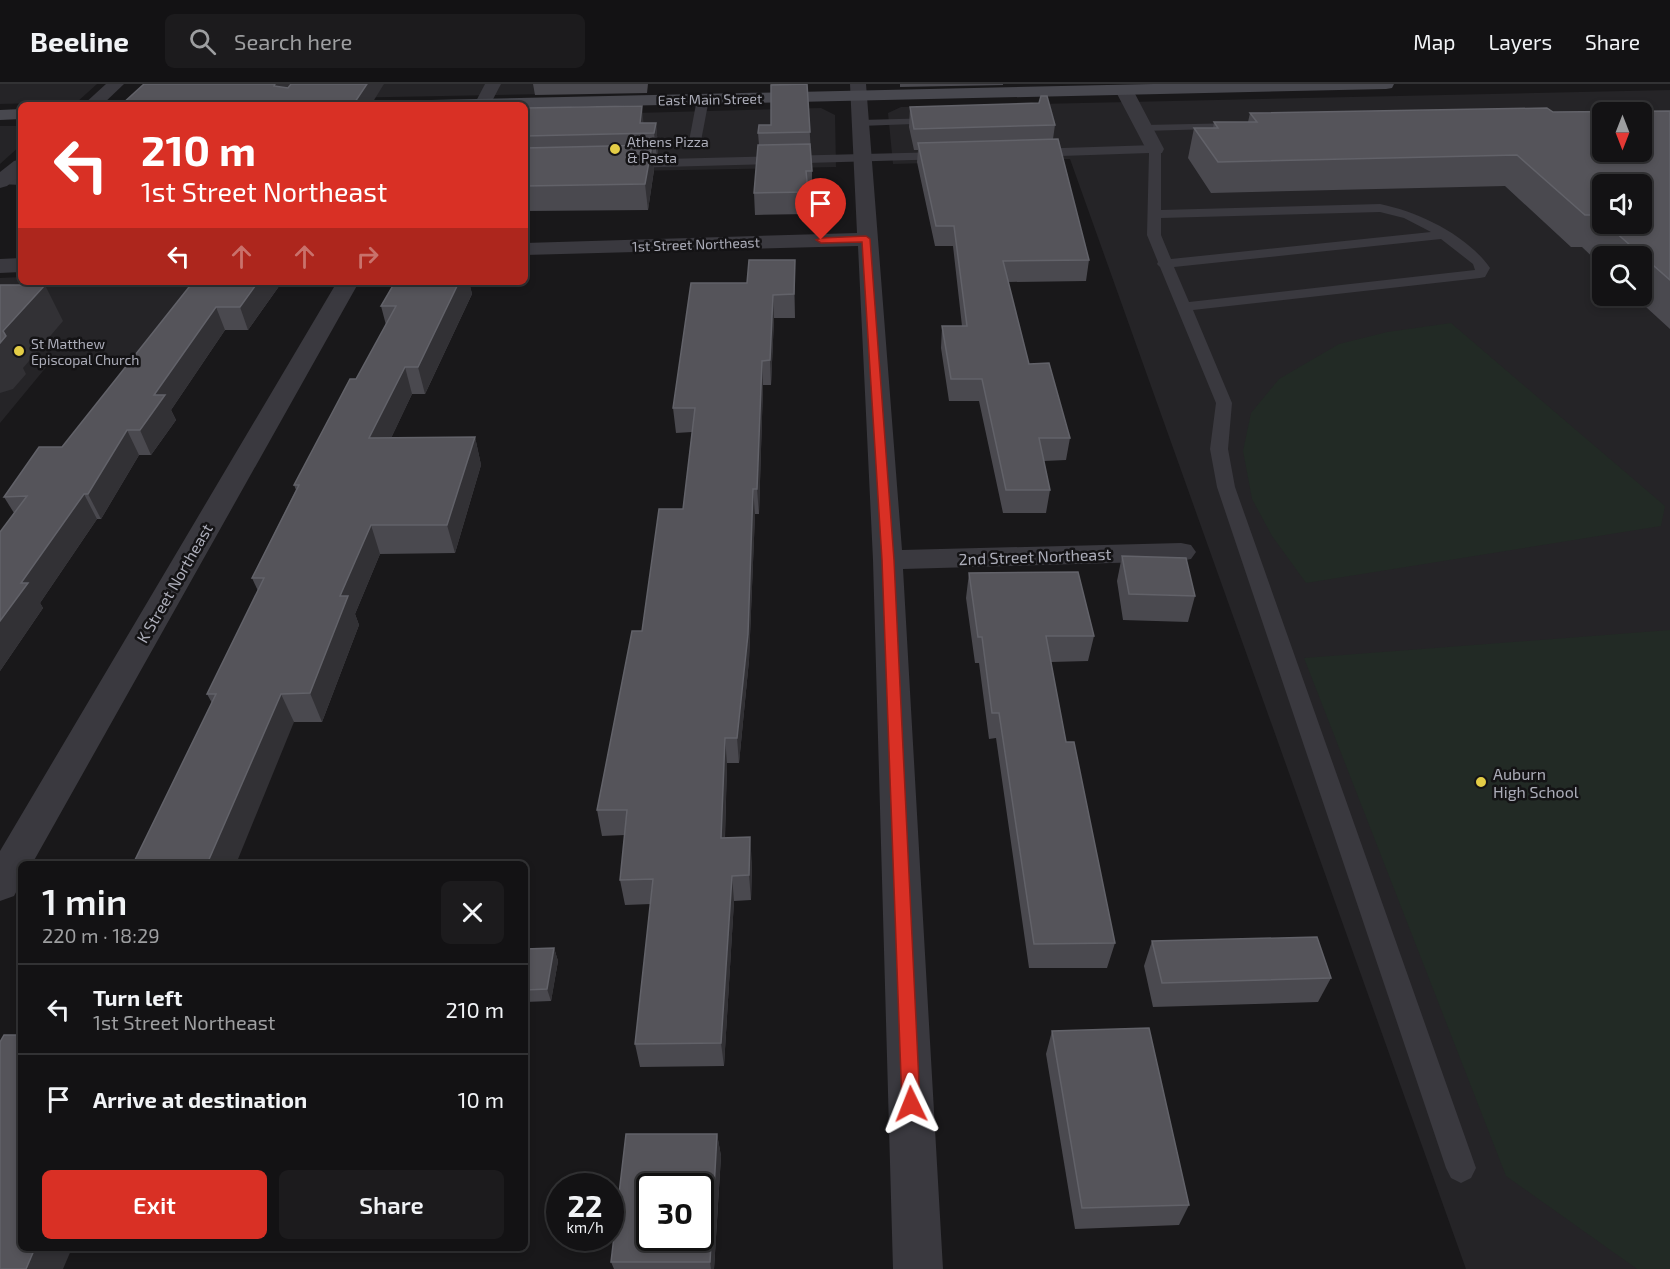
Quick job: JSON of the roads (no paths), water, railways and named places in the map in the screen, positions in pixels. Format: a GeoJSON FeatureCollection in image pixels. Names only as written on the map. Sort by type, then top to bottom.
{"type":"FeatureCollection","features":[{"type":"Feature","properties":{"kind":"main road","name":"East Main Street"},"geometry":{"type":"LineString","coordinates":[[528,106],[595,110],[703,99],[859,101],[994,97],[1050,88],[1124,90],[1206,86],[1386,84]]}},
{"type":"Feature","properties":{"kind":"main road"},"geometry":{"type":"LineString","coordinates":[[0,115],[18,114]]}},
{"type":"Feature","properties":{"kind":"street"},"geometry":{"type":"LineString","coordinates":[[95,102],[116,84]]}},
{"type":"Feature","properties":{"kind":"street"},"geometry":{"type":"LineString","coordinates":[[483,102],[493,84]]}},
{"type":"Feature","properties":{"kind":"street"},"geometry":{"type":"LineString","coordinates":[[1124,90],[1155,149]]}},
{"type":"Feature","properties":{"kind":"street"},"geometry":{"type":"LineString","coordinates":[[859,101],[888,560],[918,1269]]}},
{"type":"Feature","properties":{"kind":"street","name":"1st Street Northeast"},"geometry":{"type":"LineString","coordinates":[[528,249],[866,239]]}},
{"type":"Feature","properties":{"kind":"street"},"geometry":{"type":"LineString","coordinates":[[0,266],[18,265]]}},
{"type":"Feature","properties":{"kind":"street","name":"K Street Northeast"},"geometry":{"type":"LineString","coordinates":[[0,885],[346,285]]}},
{"type":"Feature","properties":{"kind":"street","name":"2nd Street Northeast"},"geometry":{"type":"LineString","coordinates":[[888,560],[1181,552]]}},
{"type":"Feature","properties":{"kind":"lane"},"geometry":{"type":"LineString","coordinates":[[695,141],[703,99]]}},
{"type":"Feature","properties":{"kind":"lane"},"geometry":{"type":"LineString","coordinates":[[859,101],[943,121]]}},
{"type":"Feature","properties":{"kind":"lane"},"geometry":{"type":"LineString","coordinates":[[1144,128],[1249,125]]}},
{"type":"Feature","properties":{"kind":"lane"},"geometry":{"type":"LineString","coordinates":[[1014,154],[1155,149],[1154,235],[1164,264],[1224,403],[1219,449],[1226,487],[1461,1168]]}},
{"type":"Feature","properties":{"kind":"lane"},"geometry":{"type":"LineString","coordinates":[[606,165],[956,155]]}},
{"type":"Feature","properties":{"kind":"lane"},"geometry":{"type":"LineString","coordinates":[[1154,214],[1380,208],[1402,211],[1423,220],[1478,261],[1483,268],[1480,274],[1183,308]]}},
{"type":"Feature","properties":{"kind":"lane"},"geometry":{"type":"LineString","coordinates":[[1164,264],[1442,235]]}},
{"type":"Feature","properties":{"kind":"place","name":"Athens Pizza & Pasta"},"geometry":{"type":"Point","coordinates":[615,149]}},
{"type":"Feature","properties":{"kind":"place","name":"St Matthew Episcopal Church"},"geometry":{"type":"Point","coordinates":[19,351]}},
{"type":"Feature","properties":{"kind":"place","name":"Auburn High School"},"geometry":{"type":"Point","coordinates":[1481,782]}}]}
